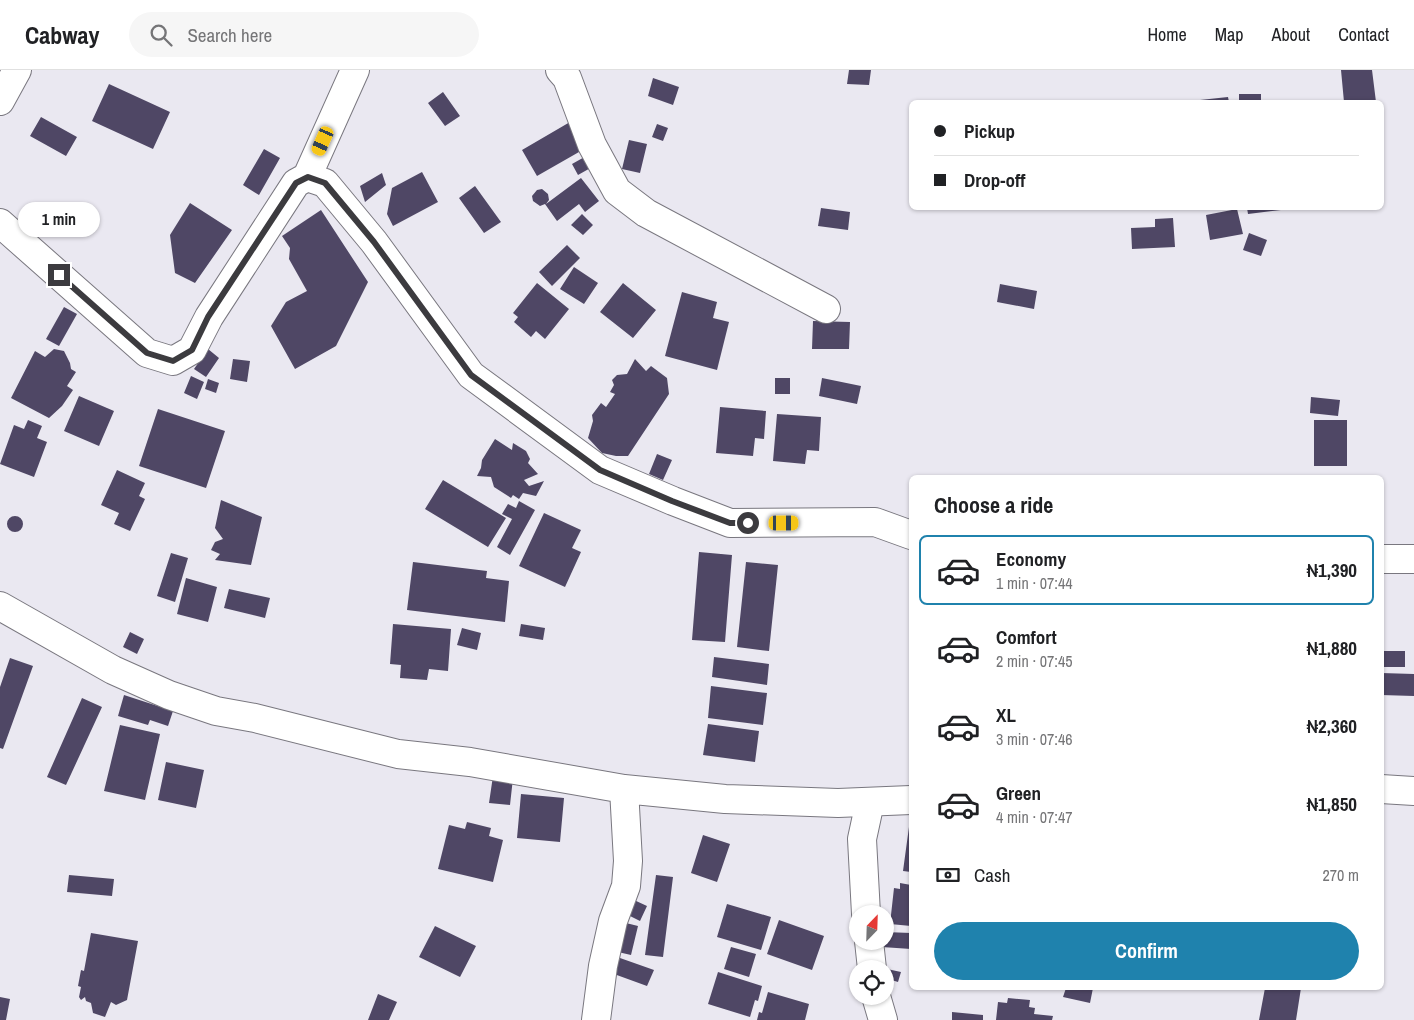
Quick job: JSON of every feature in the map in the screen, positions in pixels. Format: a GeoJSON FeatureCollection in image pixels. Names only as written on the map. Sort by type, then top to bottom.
{"type":"FeatureCollection","features":[{"type":"Feature","properties":{"kind":"street"},"geometry":{"type":"LineString","coordinates":[[0,101],[17,70]]}},
{"type":"Feature","properties":{"kind":"street"},"geometry":{"type":"LineString","coordinates":[[0,223],[147,353],[173,361],[192,350],[208,317],[296,183],[308,177],[355,70]]}},
{"type":"Feature","properties":{"kind":"street"},"geometry":{"type":"LineString","coordinates":[[560,70],[567,78],[592,145],[617,191],[646,213],[826,309]]}},
{"type":"Feature","properties":{"kind":"street"},"geometry":{"type":"LineString","coordinates":[[308,177],[325,183],[374,242],[471,375],[600,470],[672,501],[730,523],[875,522],[909,534]]}},
{"type":"Feature","properties":{"kind":"street"},"geometry":{"type":"LineString","coordinates":[[1384,559],[1414,559]]}},
{"type":"Feature","properties":{"kind":"street"},"geometry":{"type":"LineString","coordinates":[[0,606],[113,670],[169,695],[216,711],[255,718],[398,754],[470,762],[624,789],[725,799],[838,803],[909,800]]}},
{"type":"Feature","properties":{"kind":"street"},"geometry":{"type":"LineString","coordinates":[[596,1020],[605,957],[613,920],[626,886],[628,861],[624,789]]}},
{"type":"Feature","properties":{"kind":"street"},"geometry":{"type":"LineString","coordinates":[[1384,789],[1414,791]]}},
{"type":"Feature","properties":{"kind":"street"},"geometry":{"type":"LineString","coordinates":[[866,905],[862,839],[870,802]]}},
{"type":"Feature","properties":{"kind":"street"},"geometry":{"type":"LineString","coordinates":[[838,803],[862,839]]}},
{"type":"Feature","properties":{"kind":"street"},"geometry":{"type":"LineString","coordinates":[[879,1005],[883,1020]]}},
{"type":"Feature","properties":{"kind":"building"},"geometry":{"type":"Polygon","coordinates":[[[849,70],[871,70],[869,85],[847,84],[849,70]]]}},
{"type":"Feature","properties":{"kind":"building"},"geometry":{"type":"Polygon","coordinates":[[[1341,70],[1372,70],[1376,100],[1344,100],[1341,70]]]}},
{"type":"Feature","properties":{"kind":"building"},"geometry":{"type":"Polygon","coordinates":[[[653,78],[679,87],[673,105],[648,96],[653,78]]]}},
{"type":"Feature","properties":{"kind":"building"},"geometry":{"type":"Polygon","coordinates":[[[109,84],[170,112],[153,149],[92,121],[109,84]]]}},
{"type":"Feature","properties":{"kind":"building"},"geometry":{"type":"Polygon","coordinates":[[[443,92],[460,116],[445,126],[428,103],[443,92]]]}},
{"type":"Feature","properties":{"kind":"building"},"geometry":{"type":"Polygon","coordinates":[[[1239,94],[1261,94],[1261,100],[1239,100],[1239,94]]]}},
{"type":"Feature","properties":{"kind":"building"},"geometry":{"type":"Polygon","coordinates":[[[1228,97],[1229,100],[1200,100],[1228,97]]]}},
{"type":"Feature","properties":{"kind":"building"},"geometry":{"type":"Polygon","coordinates":[[[41,117],[77,137],[66,156],[30,136],[41,117]]]}},
{"type":"Feature","properties":{"kind":"building"},"geometry":{"type":"Polygon","coordinates":[[[570,122],[586,148],[537,176],[522,150],[570,122]]]}},
{"type":"Feature","properties":{"kind":"building"},"geometry":{"type":"Polygon","coordinates":[[[657,124],[668,128],[663,141],[652,137],[657,124]]]}},
{"type":"Feature","properties":{"kind":"building"},"geometry":{"type":"Polygon","coordinates":[[[629,140],[647,144],[640,173],[622,169],[629,140]]]}},
{"type":"Feature","properties":{"kind":"building"},"geometry":{"type":"Polygon","coordinates":[[[264,149],[280,158],[259,195],[243,185],[264,149]]]}},
{"type":"Feature","properties":{"kind":"building"},"geometry":{"type":"Polygon","coordinates":[[[588,155],[594,166],[578,175],[572,164],[588,155]]]}},
{"type":"Feature","properties":{"kind":"building"},"geometry":{"type":"Polygon","coordinates":[[[422,172],[438,202],[393,226],[387,214],[392,188],[422,172]]]}},
{"type":"Feature","properties":{"kind":"building"},"geometry":{"type":"Polygon","coordinates":[[[382,173],[386,185],[365,202],[360,186],[382,173]]]}},
{"type":"Feature","properties":{"kind":"building"},"geometry":{"type":"Polygon","coordinates":[[[581,178],[599,201],[585,212],[579,204],[557,221],[545,204],[540,206],[533,201],[532,196],[537,190],[542,189],[548,194],[549,200],[546,204],[581,178]]]}},
{"type":"Feature","properties":{"kind":"building"},"geometry":{"type":"Polygon","coordinates":[[[475,186],[501,222],[484,233],[459,198],[475,186]]]}},
{"type":"Feature","properties":{"kind":"building"},"geometry":{"type":"Polygon","coordinates":[[[190,203],[232,230],[195,283],[175,273],[170,235],[190,203]]]}},
{"type":"Feature","properties":{"kind":"building"},"geometry":{"type":"Polygon","coordinates":[[[821,208],[850,212],[848,230],[818,226],[821,208]]]}},
{"type":"Feature","properties":{"kind":"building"},"geometry":{"type":"Polygon","coordinates":[[[321,210],[368,282],[336,346],[295,369],[271,326],[286,302],[307,291],[289,259],[290,248],[282,236],[321,210]]]}},
{"type":"Feature","properties":{"kind":"building"},"geometry":{"type":"Polygon","coordinates":[[[1237,210],[1243,234],[1210,240],[1206,215],[1237,210]]]}},
{"type":"Feature","properties":{"kind":"building"},"geometry":{"type":"Polygon","coordinates":[[[1247,210],[1281,210],[1248,214],[1247,210]]]}},
{"type":"Feature","properties":{"kind":"building"},"geometry":{"type":"Polygon","coordinates":[[[582,214],[593,225],[583,235],[571,225],[582,214]]]}},
{"type":"Feature","properties":{"kind":"building"},"geometry":{"type":"Polygon","coordinates":[[[1173,218],[1175,247],[1132,249],[1131,228],[1155,227],[1155,219],[1173,218]]]}},
{"type":"Feature","properties":{"kind":"building"},"geometry":{"type":"Polygon","coordinates":[[[1249,233],[1267,240],[1261,256],[1243,250],[1249,233]]]}},
{"type":"Feature","properties":{"kind":"building"},"geometry":{"type":"Polygon","coordinates":[[[567,245],[580,258],[552,286],[539,272],[567,245]]]}},
{"type":"Feature","properties":{"kind":"building"},"geometry":{"type":"Polygon","coordinates":[[[574,267],[598,283],[584,304],[560,289],[574,267]]]}},
{"type":"Feature","properties":{"kind":"building"},"geometry":{"type":"Polygon","coordinates":[[[537,283],[569,309],[545,339],[536,331],[531,337],[514,322],[518,317],[513,313],[537,283]]]}},
{"type":"Feature","properties":{"kind":"building"},"geometry":{"type":"Polygon","coordinates":[[[623,283],[656,310],[633,338],[600,312],[623,283]]]}},
{"type":"Feature","properties":{"kind":"building"},"geometry":{"type":"Polygon","coordinates":[[[1000,284],[1037,291],[1034,309],[997,302],[1000,284]]]}},
{"type":"Feature","properties":{"kind":"building"},"geometry":{"type":"Polygon","coordinates":[[[682,292],[717,302],[713,318],[729,322],[717,370],[665,356],[682,292]]]}},
{"type":"Feature","properties":{"kind":"building"},"geometry":{"type":"Polygon","coordinates":[[[64,307],[77,314],[59,346],[46,339],[64,307]]]}},
{"type":"Feature","properties":{"kind":"building"},"geometry":{"type":"Polygon","coordinates":[[[813,321],[850,322],[849,349],[812,349],[813,321]]]}},
{"type":"Feature","properties":{"kind":"building"},"geometry":{"type":"Polygon","coordinates":[[[54,349],[64,351],[71,369],[76,372],[67,386],[73,390],[62,406],[49,418],[11,398],[35,351],[45,357],[54,349]]]}},
{"type":"Feature","properties":{"kind":"building"},"geometry":{"type":"Polygon","coordinates":[[[208,349],[219,358],[206,377],[194,369],[208,349]]]}},
{"type":"Feature","properties":{"kind":"building"},"geometry":{"type":"Polygon","coordinates":[[[233,359],[250,361],[247,382],[230,379],[233,359]]]}},
{"type":"Feature","properties":{"kind":"building"},"geometry":{"type":"Polygon","coordinates":[[[635,359],[646,371],[651,366],[667,378],[669,394],[628,456],[602,453],[588,438],[593,421],[592,415],[601,403],[606,407],[615,394],[610,392],[614,385],[612,380],[617,375],[627,374],[635,359]]]}},
{"type":"Feature","properties":{"kind":"building"},"geometry":{"type":"Polygon","coordinates":[[[191,376],[204,382],[197,399],[184,393],[191,376]]]}},
{"type":"Feature","properties":{"kind":"building"},"geometry":{"type":"Polygon","coordinates":[[[775,378],[790,378],[790,394],[775,394],[775,378]]]}},
{"type":"Feature","properties":{"kind":"building"},"geometry":{"type":"Polygon","coordinates":[[[822,378],[861,386],[857,404],[819,396],[822,378]]]}},
{"type":"Feature","properties":{"kind":"building"},"geometry":{"type":"Polygon","coordinates":[[[208,379],[219,383],[216,393],[205,389],[208,379]]]}},
{"type":"Feature","properties":{"kind":"building"},"geometry":{"type":"Polygon","coordinates":[[[79,396],[114,411],[99,446],[64,431],[79,396]]]}},
{"type":"Feature","properties":{"kind":"building"},"geometry":{"type":"Polygon","coordinates":[[[1311,397],[1340,400],[1338,416],[1310,413],[1311,397]]]}},
{"type":"Feature","properties":{"kind":"building"},"geometry":{"type":"Polygon","coordinates":[[[720,407],[766,411],[764,439],[755,438],[753,456],[716,453],[720,407]]]}},
{"type":"Feature","properties":{"kind":"building"},"geometry":{"type":"Polygon","coordinates":[[[158,409],[225,431],[206,488],[139,466],[158,409]]]}},
{"type":"Feature","properties":{"kind":"building"},"geometry":{"type":"Polygon","coordinates":[[[777,414],[821,417],[819,451],[807,450],[805,464],[773,461],[777,414]]]}},
{"type":"Feature","properties":{"kind":"building"},"geometry":{"type":"Polygon","coordinates":[[[28,420],[42,426],[37,438],[47,442],[34,477],[0,464],[14,425],[24,429],[28,420]]]}},
{"type":"Feature","properties":{"kind":"building"},"geometry":{"type":"Polygon","coordinates":[[[1314,420],[1347,420],[1347,466],[1314,466],[1314,420]]]}},
{"type":"Feature","properties":{"kind":"building"},"geometry":{"type":"Polygon","coordinates":[[[495,439],[512,450],[513,443],[526,451],[530,459],[528,463],[538,474],[524,480],[529,486],[544,481],[536,496],[523,493],[519,499],[513,495],[511,498],[494,487],[491,477],[477,476],[482,460],[495,439]]]}},
{"type":"Feature","properties":{"kind":"building"},"geometry":{"type":"Polygon","coordinates":[[[657,454],[672,460],[663,480],[649,474],[657,454]]]}},
{"type":"Feature","properties":{"kind":"building"},"geometry":{"type":"Polygon","coordinates":[[[117,470],[145,483],[139,496],[145,499],[130,531],[114,524],[119,513],[101,505],[117,470]]]}},
{"type":"Feature","properties":{"kind":"building"},"geometry":{"type":"Polygon","coordinates":[[[443,480],[506,518],[488,547],[425,509],[443,480]]]}},
{"type":"Feature","properties":{"kind":"building"},"geometry":{"type":"Polygon","coordinates":[[[221,500],[262,517],[251,565],[215,560],[220,554],[211,550],[215,542],[223,539],[215,528],[221,500]]]}},
{"type":"Feature","properties":{"kind":"building"},"geometry":{"type":"Polygon","coordinates":[[[519,501],[535,510],[510,555],[497,547],[512,519],[502,514],[508,504],[516,508],[519,501]]]}},
{"type":"Feature","properties":{"kind":"building"},"geometry":{"type":"Polygon","coordinates":[[[544,513],[581,530],[572,548],[581,552],[565,587],[519,566],[544,513]]]}},
{"type":"Feature","properties":{"kind":"building"},"geometry":{"type":"Polygon","coordinates":[[[12,516],[18,516],[23,521],[21,530],[12,532],[7,527],[7,521],[12,516]]]}},
{"type":"Feature","properties":{"kind":"building"},"geometry":{"type":"Polygon","coordinates":[[[699,552],[732,555],[725,642],[692,640],[699,552]]]}},
{"type":"Feature","properties":{"kind":"building"},"geometry":{"type":"Polygon","coordinates":[[[171,553],[188,558],[175,602],[157,596],[171,553]]]}},
{"type":"Feature","properties":{"kind":"building"},"geometry":{"type":"Polygon","coordinates":[[[413,562],[487,571],[486,578],[509,581],[505,622],[407,610],[413,562]]]}},
{"type":"Feature","properties":{"kind":"building"},"geometry":{"type":"Polygon","coordinates":[[[746,562],[778,565],[769,651],[737,647],[746,562]]]}},
{"type":"Feature","properties":{"kind":"building"},"geometry":{"type":"Polygon","coordinates":[[[186,578],[217,587],[208,622],[177,614],[186,578]]]}},
{"type":"Feature","properties":{"kind":"building"},"geometry":{"type":"Polygon","coordinates":[[[229,589],[270,598],[265,618],[224,608],[229,589]]]}},
{"type":"Feature","properties":{"kind":"building"},"geometry":{"type":"Polygon","coordinates":[[[393,624],[451,629],[448,671],[429,669],[427,680],[400,678],[401,665],[390,664],[393,624]]]}},
{"type":"Feature","properties":{"kind":"building"},"geometry":{"type":"Polygon","coordinates":[[[521,624],[545,628],[543,640],[519,636],[521,624]]]}},
{"type":"Feature","properties":{"kind":"building"},"geometry":{"type":"Polygon","coordinates":[[[462,628],[481,633],[477,650],[457,645],[462,628]]]}},
{"type":"Feature","properties":{"kind":"building"},"geometry":{"type":"Polygon","coordinates":[[[130,632],[144,639],[137,654],[123,647],[130,632]]]}},
{"type":"Feature","properties":{"kind":"building"},"geometry":{"type":"Polygon","coordinates":[[[1384,651],[1405,651],[1405,667],[1384,667],[1384,651]]]}},
{"type":"Feature","properties":{"kind":"building"},"geometry":{"type":"Polygon","coordinates":[[[714,657],[769,664],[767,685],[712,677],[714,657]]]}},
{"type":"Feature","properties":{"kind":"building"},"geometry":{"type":"Polygon","coordinates":[[[10,658],[33,666],[3,749],[0,748],[0,687],[10,658]]]}},
{"type":"Feature","properties":{"kind":"building"},"geometry":{"type":"Polygon","coordinates":[[[1384,673],[1414,674],[1414,696],[1384,695],[1384,673]]]}},
{"type":"Feature","properties":{"kind":"building"},"geometry":{"type":"Polygon","coordinates":[[[711,686],[767,693],[763,725],[708,718],[711,686]]]}},
{"type":"Feature","properties":{"kind":"building"},"geometry":{"type":"Polygon","coordinates":[[[124,695],[173,711],[168,726],[150,720],[148,725],[118,716],[124,695]]]}},
{"type":"Feature","properties":{"kind":"building"},"geometry":{"type":"Polygon","coordinates":[[[82,698],[102,707],[66,785],[47,777],[82,698]]]}},
{"type":"Feature","properties":{"kind":"building"},"geometry":{"type":"Polygon","coordinates":[[[708,724],[759,731],[755,762],[703,755],[708,724]]]}},
{"type":"Feature","properties":{"kind":"building"},"geometry":{"type":"Polygon","coordinates":[[[120,725],[160,734],[145,800],[104,791],[120,725]]]}},
{"type":"Feature","properties":{"kind":"building"},"geometry":{"type":"Polygon","coordinates":[[[166,762],[204,770],[196,808],[158,800],[166,762]]]}},
{"type":"Feature","properties":{"kind":"building"},"geometry":{"type":"Polygon","coordinates":[[[493,776],[513,778],[510,805],[489,803],[493,776]]]}},
{"type":"Feature","properties":{"kind":"building"},"geometry":{"type":"Polygon","coordinates":[[[521,794],[564,798],[560,842],[517,838],[521,794]]]}},
{"type":"Feature","properties":{"kind":"building"},"geometry":{"type":"Polygon","coordinates":[[[467,822],[491,828],[489,836],[503,840],[493,882],[438,869],[449,825],[465,829],[467,822]]]}},
{"type":"Feature","properties":{"kind":"building"},"geometry":{"type":"Polygon","coordinates":[[[909,827],[909,872],[903,871],[909,827]]]}},
{"type":"Feature","properties":{"kind":"building"},"geometry":{"type":"Polygon","coordinates":[[[703,835],[730,844],[717,882],[691,873],[703,835]]]}},
{"type":"Feature","properties":{"kind":"building"},"geometry":{"type":"Polygon","coordinates":[[[69,875],[114,879],[112,896],[67,892],[69,875]]]}},
{"type":"Feature","properties":{"kind":"building"},"geometry":{"type":"Polygon","coordinates":[[[656,875],[673,877],[663,957],[645,955],[656,875]]]}},
{"type":"Feature","properties":{"kind":"building"},"geometry":{"type":"Polygon","coordinates":[[[900,883],[909,885],[909,926],[894,924],[894,905],[892,905],[894,888],[900,889],[900,883]]]}},
{"type":"Feature","properties":{"kind":"building"},"geometry":{"type":"Polygon","coordinates":[[[634,900],[647,906],[640,921],[628,915],[634,900]]]}},
{"type":"Feature","properties":{"kind":"building"},"geometry":{"type":"Polygon","coordinates":[[[727,904],[771,917],[761,950],[717,937],[727,904]]]}},
{"type":"Feature","properties":{"kind":"building"},"geometry":{"type":"Polygon","coordinates":[[[779,920],[824,936],[812,970],[767,954],[779,920]]]}},
{"type":"Feature","properties":{"kind":"building"},"geometry":{"type":"Polygon","coordinates":[[[626,923],[638,926],[631,955],[618,952],[626,923]]]}},
{"type":"Feature","properties":{"kind":"building"},"geometry":{"type":"Polygon","coordinates":[[[435,926],[476,946],[460,977],[419,957],[435,926]]]}},
{"type":"Feature","properties":{"kind":"building"},"geometry":{"type":"Polygon","coordinates":[[[894,932],[909,933],[909,949],[894,948],[894,932]]]}},
{"type":"Feature","properties":{"kind":"building"},"geometry":{"type":"Polygon","coordinates":[[[91,933],[138,941],[127,1000],[116,1005],[111,1002],[105,1017],[93,1013],[91,1003],[86,1001],[85,997],[81,1000],[79,997],[81,987],[78,986],[81,970],[84,971],[91,933]]]}},
{"type":"Feature","properties":{"kind":"building"},"geometry":{"type":"Polygon","coordinates":[[[731,947],[756,954],[749,977],[724,969],[731,947]]]}},
{"type":"Feature","properties":{"kind":"building"},"geometry":{"type":"Polygon","coordinates":[[[620,958],[654,970],[647,986],[614,974],[620,958]]]}},
{"type":"Feature","properties":{"kind":"building"},"geometry":{"type":"Polygon","coordinates":[[[894,970],[901,972],[898,982],[894,981],[894,970]]]}},
{"type":"Feature","properties":{"kind":"building"},"geometry":{"type":"Polygon","coordinates":[[[718,972],[762,986],[758,1001],[755,1000],[750,1017],[708,1004],[718,972]]]}},
{"type":"Feature","properties":{"kind":"building"},"geometry":{"type":"Polygon","coordinates":[[[1065,990],[1093,990],[1090,1003],[1063,997],[1065,990]]]}},
{"type":"Feature","properties":{"kind":"building"},"geometry":{"type":"Polygon","coordinates":[[[1265,990],[1301,990],[1296,1020],[1259,1020],[1265,990]]]}},
{"type":"Feature","properties":{"kind":"building"},"geometry":{"type":"Polygon","coordinates":[[[768,992],[809,1004],[805,1020],[757,1020],[759,1012],[762,1013],[768,992]]]}},
{"type":"Feature","properties":{"kind":"building"},"geometry":{"type":"Polygon","coordinates":[[[378,994],[397,1002],[389,1020],[368,1020],[378,994]]]}},
{"type":"Feature","properties":{"kind":"building"},"geometry":{"type":"Polygon","coordinates":[[[0,997],[10,999],[6,1020],[0,1020],[0,997]]]}},
{"type":"Feature","properties":{"kind":"building"},"geometry":{"type":"Polygon","coordinates":[[[1008,998],[1030,1000],[1029,1007],[1035,1008],[1034,1014],[1053,1016],[1052,1020],[996,1020],[998,1002],[1007,1003],[1008,998]]]}},
{"type":"Feature","properties":{"kind":"building"},"geometry":{"type":"Polygon","coordinates":[[[952,1012],[983,1015],[983,1020],[952,1020],[952,1012]]]}},
{"type":"Feature","properties":{"kind":"route"},"geometry":{"type":"LineString","coordinates":[[59,275],[147,353],[173,361],[192,350],[208,317],[296,183],[308,177],[325,183],[374,242],[471,375],[600,470],[672,501],[730,523],[748,523]]}}]}
